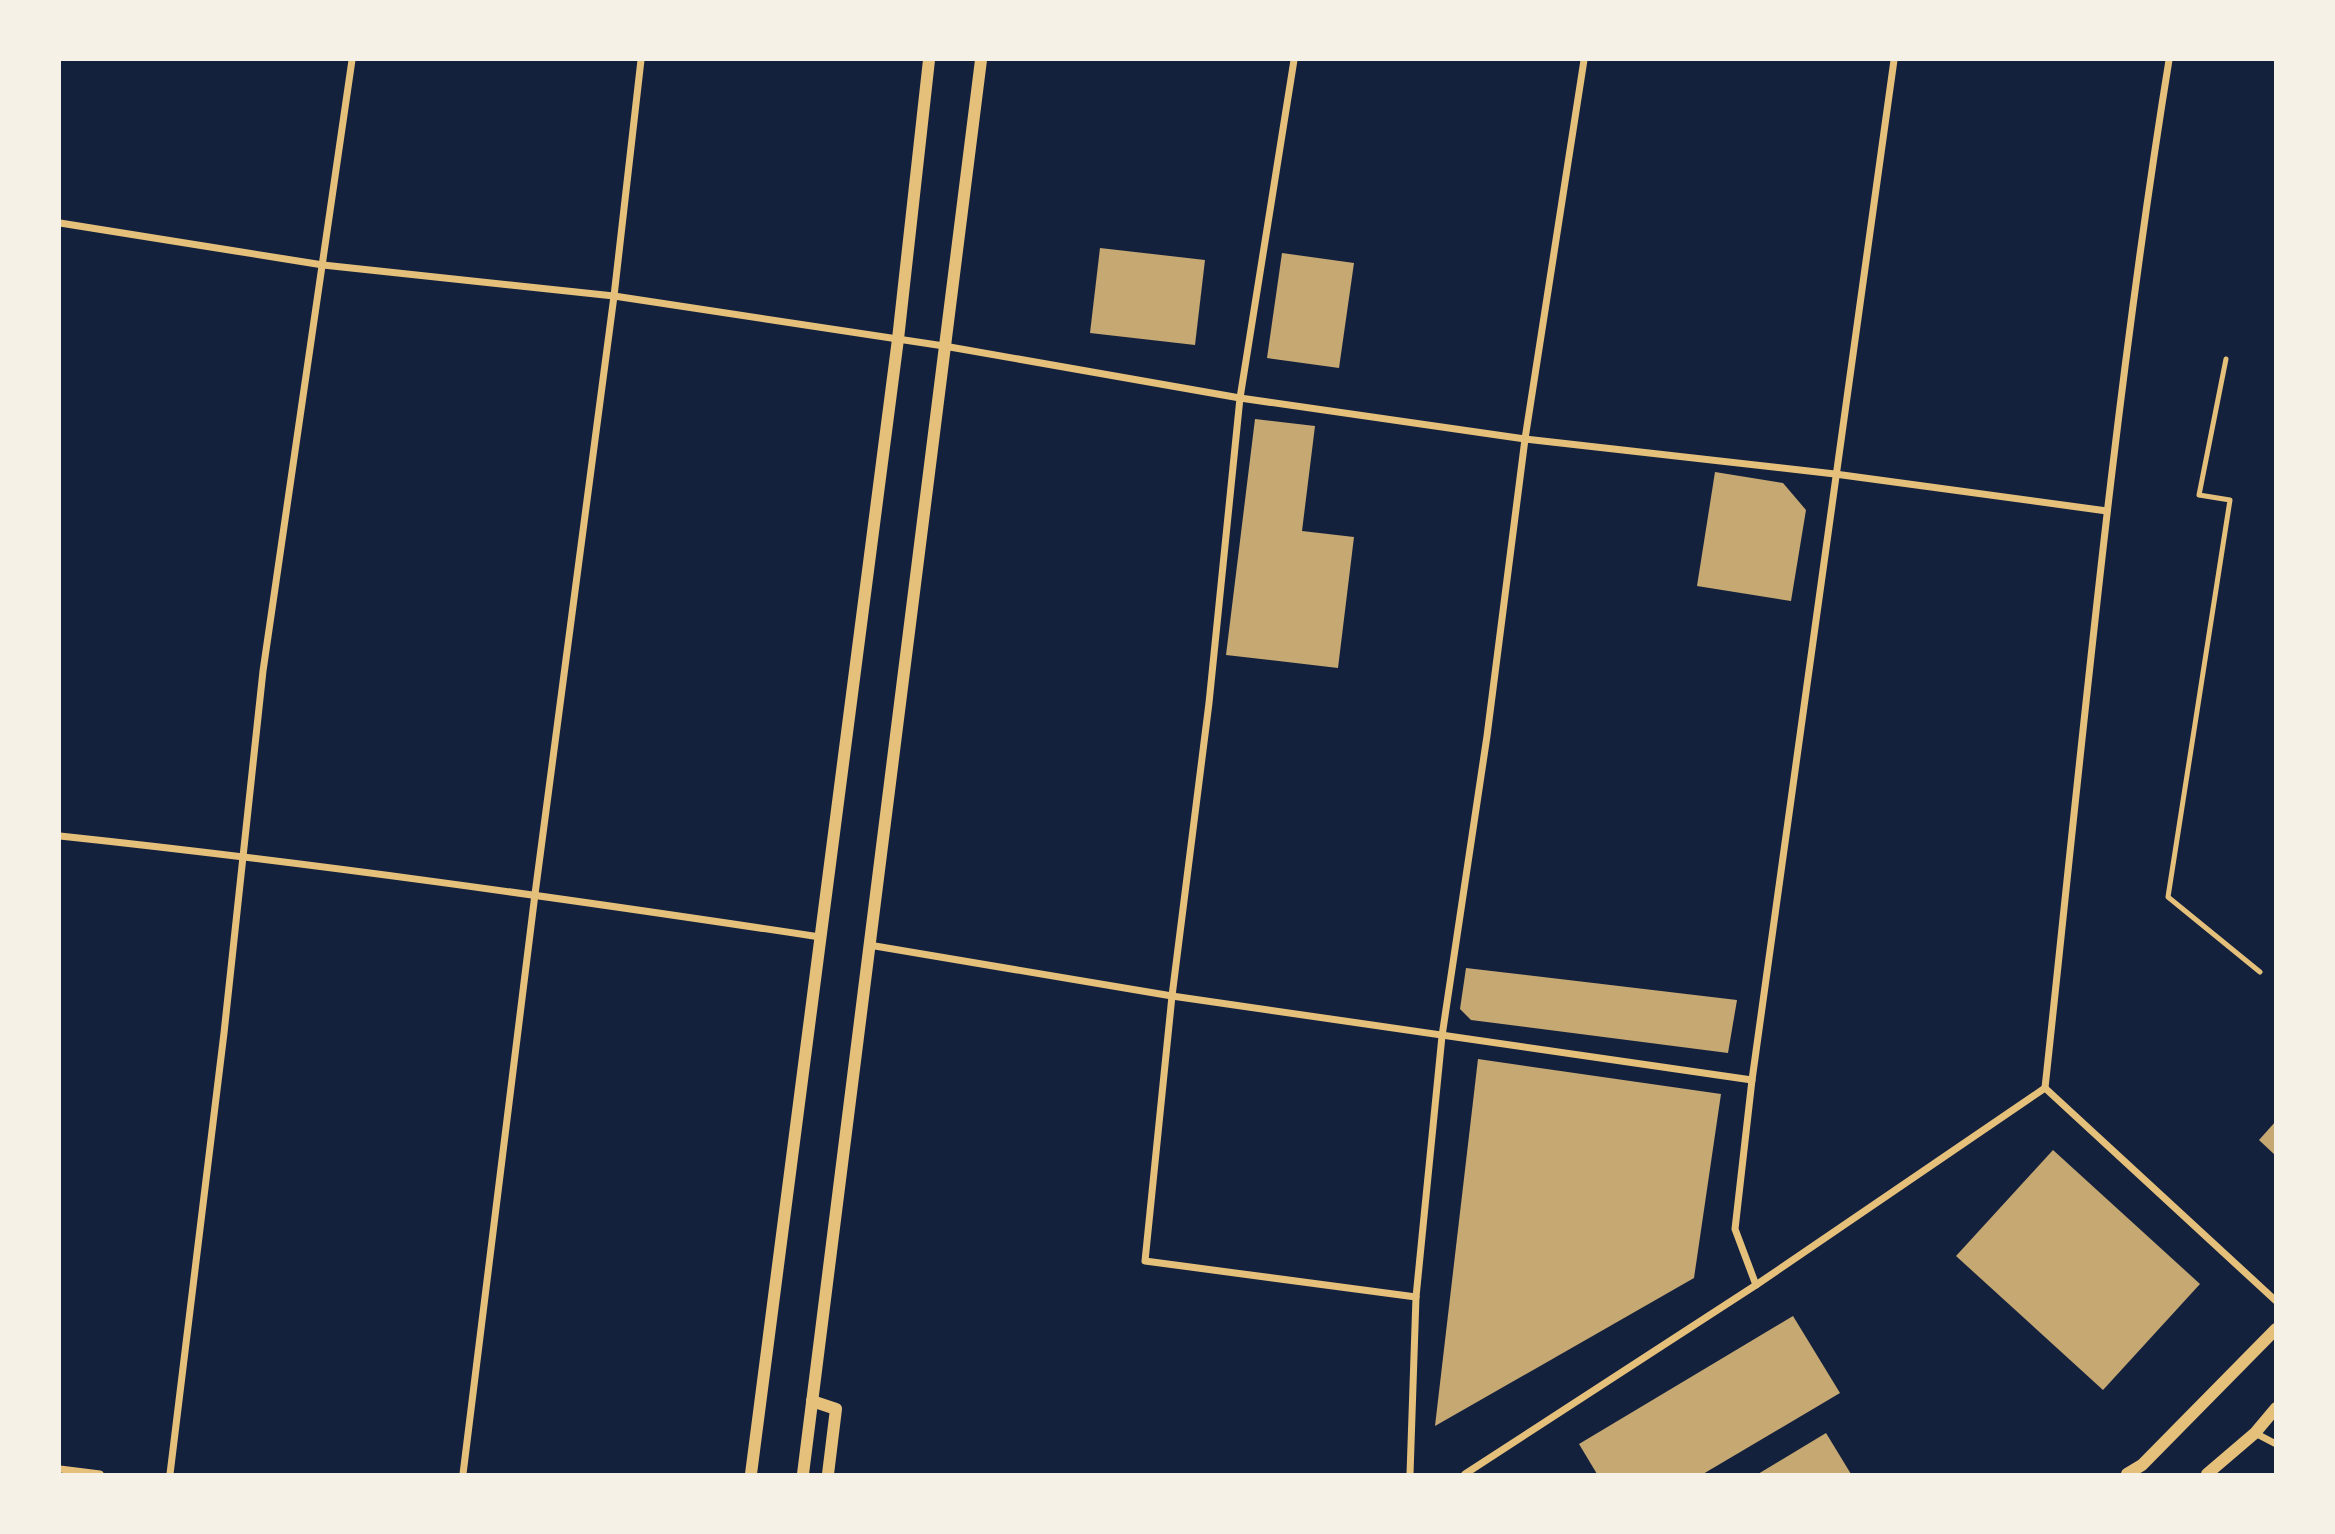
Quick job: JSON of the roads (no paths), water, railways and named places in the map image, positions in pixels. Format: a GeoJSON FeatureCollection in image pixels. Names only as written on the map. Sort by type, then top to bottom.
{"type":"FeatureCollection","features":[{"type":"Feature","properties":{"kind":"street"},"geometry":{"type":"LineString","coordinates":[[170,1475],[224,1033],[263,671],[352,60]]}},
{"type":"Feature","properties":{"kind":"street"},"geometry":{"type":"LineString","coordinates":[[463,1475],[535,894],[614,296],[641,60]]}},
{"type":"Feature","properties":{"kind":"street"},"geometry":{"type":"LineString","coordinates":[[751,1475],[898,339],[929,60]]}},
{"type":"Feature","properties":{"kind":"street"},"geometry":{"type":"LineString","coordinates":[[803,1475],[981,60]]}},
{"type":"Feature","properties":{"kind":"street"},"geometry":{"type":"LineString","coordinates":[[1293,60],[1240,398],[1209,702],[1172,996],[1146,1261],[1416,1297]]}},
{"type":"Feature","properties":{"kind":"street"},"geometry":{"type":"LineString","coordinates":[[1410,1475],[1416,1297],[1442,1036],[1487,736],[1525,439],[1584,60]]}},
{"type":"Feature","properties":{"kind":"street"},"geometry":{"type":"LineString","coordinates":[[1756,1285],[1735,1229],[1752,1080],[1894,60]]}},
{"type":"Feature","properties":{"kind":"street"},"geometry":{"type":"LineString","coordinates":[[1465,1475],[1756,1285],[2045,1088],[2107,511],[2152,166],[2169,60]]}},
{"type":"Feature","properties":{"kind":"street"},"geometry":{"type":"LineString","coordinates":[[60,223],[323,265],[614,296],[944,345],[1240,398],[1525,439],[1835,474],[2107,511]]}},
{"type":"Feature","properties":{"kind":"street"},"geometry":{"type":"LineString","coordinates":[[60,836],[244,856],[535,894],[820,937]]}},
{"type":"Feature","properties":{"kind":"street"},"geometry":{"type":"LineString","coordinates":[[869,945],[1172,996],[1752,1080]]}},
{"type":"Feature","properties":{"kind":"street"},"geometry":{"type":"LineString","coordinates":[[2045,1088],[2276,1301]]}},
{"type":"Feature","properties":{"kind":"street"},"geometry":{"type":"LineString","coordinates":[[2127,1475],[2142,1465],[2276,1329]]}},
{"type":"Feature","properties":{"kind":"street"},"geometry":{"type":"LineString","coordinates":[[812,1402],[836,1409],[828,1475]]}},
{"type":"Feature","properties":{"kind":"street"},"geometry":{"type":"LineString","coordinates":[[2207,1475],[2255,1433],[2276,1408]]}},
{"type":"Feature","properties":{"kind":"street"},"geometry":{"type":"LineString","coordinates":[[2255,1433],[2276,1444]]}},
{"type":"Feature","properties":{"kind":"street"},"geometry":{"type":"LineString","coordinates":[[60,1469],[100,1475]]}},
{"type":"Feature","properties":{"kind":"lane"},"geometry":{"type":"LineString","coordinates":[[2226,359],[2199,495],[2230,500],[2168,897],[2260,972]]}}]}
